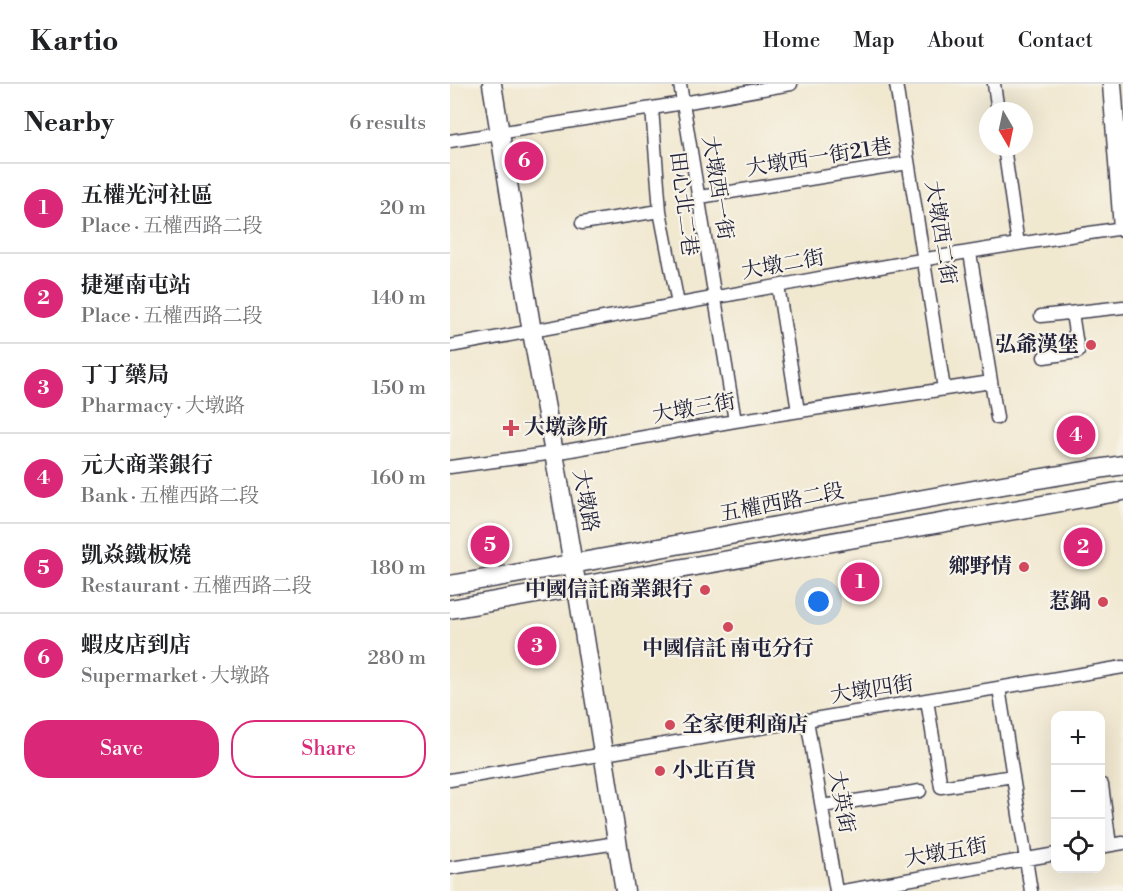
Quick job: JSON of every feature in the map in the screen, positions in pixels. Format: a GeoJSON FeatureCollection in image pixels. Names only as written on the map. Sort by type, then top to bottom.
{"type":"FeatureCollection","features":[{"type":"Feature","properties":{"kind":"main road","name":"大墩路"},"geometry":{"type":"LineString","coordinates":[[492,84],[577,588],[625,891]]}},
{"type":"Feature","properties":{"kind":"main road"},"geometry":{"type":"LineString","coordinates":[[1112,84],[1123,228]]}},
{"type":"Feature","properties":{"kind":"main road","name":"五權西路二段"},"geometry":{"type":"LineString","coordinates":[[450,585],[573,565],[993,486],[1123,465]]}},
{"type":"Feature","properties":{"kind":"main road"},"geometry":{"type":"LineString","coordinates":[[450,609],[1123,491]]}},
{"type":"Feature","properties":{"kind":"street","name":"大墩西一街"},"geometry":{"type":"LineString","coordinates":[[680,84],[735,421]]}},
{"type":"Feature","properties":{"kind":"street"},"geometry":{"type":"LineString","coordinates":[[450,141],[791,84]]}},
{"type":"Feature","properties":{"kind":"street","name":"大墩西二街"},"geometry":{"type":"LineString","coordinates":[[896,84],[944,389]]}},
{"type":"Feature","properties":{"kind":"street"},"geometry":{"type":"LineString","coordinates":[[994,84],[997,102]]}},
{"type":"Feature","properties":{"kind":"street","name":"田心北二巷"},"geometry":{"type":"LineString","coordinates":[[652,108],[660,211],[678,304]]}},
{"type":"Feature","properties":{"kind":"street"},"geometry":{"type":"LineString","coordinates":[[1005,156],[1018,244]]}},
{"type":"Feature","properties":{"kind":"street","name":"大墩西一街21巷"},"geometry":{"type":"LineString","coordinates":[[700,197],[908,163]]}},
{"type":"Feature","properties":{"kind":"street"},"geometry":{"type":"LineString","coordinates":[[582,223],[660,211]]}},
{"type":"Feature","properties":{"kind":"street","name":"大墩二街"},"geometry":{"type":"LineString","coordinates":[[450,346],[925,260],[1123,228]]}},
{"type":"Feature","properties":{"kind":"street"},"geometry":{"type":"LineString","coordinates":[[970,253],[997,418]]}},
{"type":"Feature","properties":{"kind":"street"},"geometry":{"type":"LineString","coordinates":[[778,286],[798,411]]}},
{"type":"Feature","properties":{"kind":"street"},"geometry":{"type":"LineString","coordinates":[[1041,316],[1123,307]]}},
{"type":"Feature","properties":{"kind":"street"},"geometry":{"type":"LineString","coordinates":[[1044,357],[1078,352],[1072,313]]}},
{"type":"Feature","properties":{"kind":"street","name":"大墩三街"},"geometry":{"type":"LineString","coordinates":[[450,467],[554,453],[735,421],[991,382]]}},
{"type":"Feature","properties":{"kind":"street","name":"大墩四街"},"geometry":{"type":"LineString","coordinates":[[450,780],[1123,667]]}},
{"type":"Feature","properties":{"kind":"street"},"geometry":{"type":"LineString","coordinates":[[999,688],[1031,891]]}},
{"type":"Feature","properties":{"kind":"street"},"geometry":{"type":"LineString","coordinates":[[927,700],[941,787],[1013,776]]}},
{"type":"Feature","properties":{"kind":"street","name":"大英街"},"geometry":{"type":"LineString","coordinates":[[807,720],[836,891]]}},
{"type":"Feature","properties":{"kind":"street"},"geometry":{"type":"LineString","coordinates":[[822,806],[920,791]]}},
{"type":"Feature","properties":{"kind":"street"},"geometry":{"type":"LineString","coordinates":[[1105,805],[1111,845]]}},
{"type":"Feature","properties":{"kind":"street"},"geometry":{"type":"LineString","coordinates":[[450,868],[617,843]]}},
{"type":"Feature","properties":{"kind":"street","name":"大墩五街"},"geometry":{"type":"LineString","coordinates":[[843,891],[1051,855]]}},
{"type":"Feature","properties":{"kind":"place","name":"蝦皮店到店"},"geometry":{"type":"Point","coordinates":[524,161]}},
{"type":"Feature","properties":{"kind":"place","name":"弘爺漢堡"},"geometry":{"type":"Point","coordinates":[1091,345]}},
{"type":"Feature","properties":{"kind":"place","name":"大墩診所"},"geometry":{"type":"Point","coordinates":[511,428]}},
{"type":"Feature","properties":{"kind":"place","name":"元大商業銀行"},"geometry":{"type":"Point","coordinates":[1076,435]}},
{"type":"Feature","properties":{"kind":"place","name":"凱焱鐵板燒"},"geometry":{"type":"Point","coordinates":[490,545]}},
{"type":"Feature","properties":{"kind":"place","name":"捷運南屯站"},"geometry":{"type":"Point","coordinates":[1083,547]}},
{"type":"Feature","properties":{"kind":"place","name":"鄉野情"},"geometry":{"type":"Point","coordinates":[1024,567]}},
{"type":"Feature","properties":{"kind":"place","name":"五權光河社區"},"geometry":{"type":"Point","coordinates":[860,582]}},
{"type":"Feature","properties":{"kind":"place","name":"中國信託商業銀行"},"geometry":{"type":"Point","coordinates":[705,590]}},
{"type":"Feature","properties":{"kind":"place","name":"惹鍋"},"geometry":{"type":"Point","coordinates":[1103,602]}},
{"type":"Feature","properties":{"kind":"place","name":"中國信託 南屯分行"},"geometry":{"type":"Point","coordinates":[728,627]}},
{"type":"Feature","properties":{"kind":"place","name":"丁丁藥局"},"geometry":{"type":"Point","coordinates":[537,646]}},
{"type":"Feature","properties":{"kind":"place","name":"全家便利商店"},"geometry":{"type":"Point","coordinates":[670,725]}},
{"type":"Feature","properties":{"kind":"place","name":"小北百貨"},"geometry":{"type":"Point","coordinates":[660,771]}}]}
